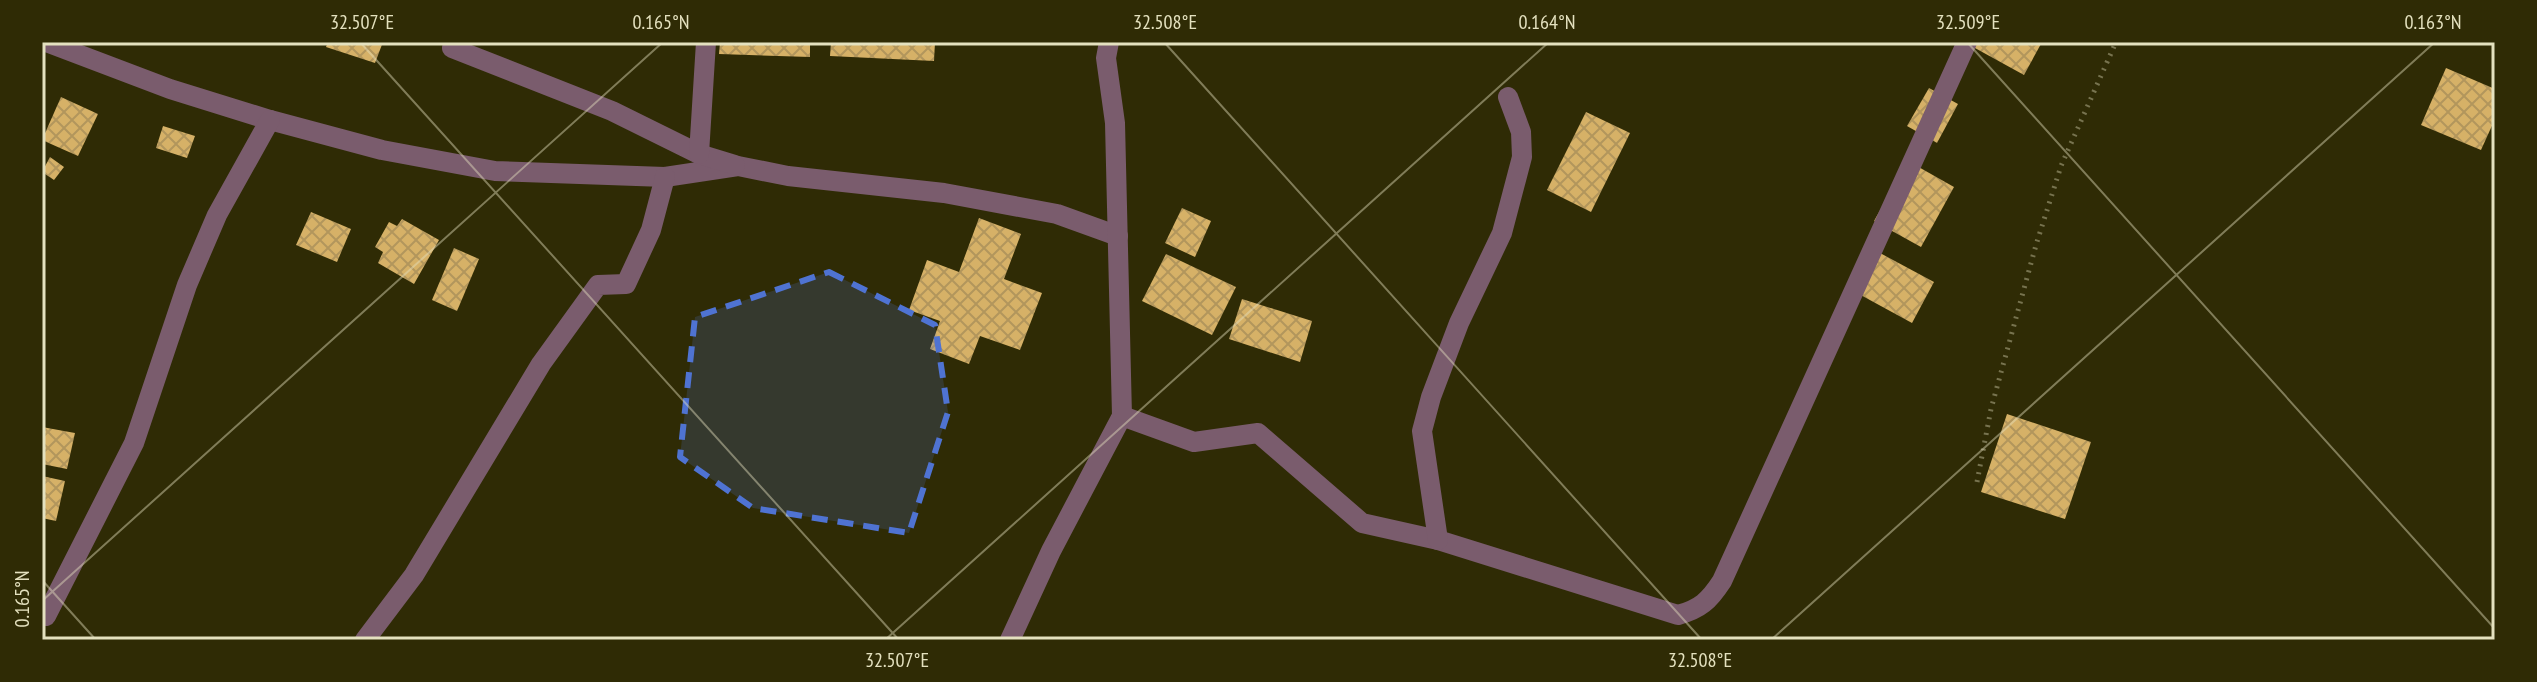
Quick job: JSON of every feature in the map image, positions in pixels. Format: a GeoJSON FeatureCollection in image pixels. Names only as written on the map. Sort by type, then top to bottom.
{"type":"FeatureCollection","features":[{"type":"Feature","properties":{"kind":"street"},"geometry":{"type":"LineString","coordinates":[[46,42],[170,89],[270,120],[382,150],[495,171],[665,177],[738,166]]}},
{"type":"Feature","properties":{"kind":"street"},"geometry":{"type":"LineString","coordinates":[[699,154],[706,42]]}},
{"type":"Feature","properties":{"kind":"street"},"geometry":{"type":"LineString","coordinates":[[1010,640],[1051,551],[1122,416],[1115,123],[1106,58],[1109,42]]}},
{"type":"Feature","properties":{"kind":"street"},"geometry":{"type":"LineString","coordinates":[[1122,416],[1194,442],[1258,433],[1362,523],[1438,540],[1678,615],[1695,610],[1710,600],[1722,581],[1967,42]]}},
{"type":"Feature","properties":{"kind":"street"},"geometry":{"type":"LineString","coordinates":[[452,48],[612,111],[699,154],[738,166],[788,176],[944,193],[1057,214],[1118,236]]}},
{"type":"Feature","properties":{"kind":"street"},"geometry":{"type":"LineString","coordinates":[[1438,540],[1422,431],[1431,397],[1459,323],[1502,233],[1522,157],[1521,132],[1508,97]]}},
{"type":"Feature","properties":{"kind":"street"},"geometry":{"type":"LineString","coordinates":[[46,616],[134,443],[187,285],[217,215],[270,120]]}},
{"type":"Feature","properties":{"kind":"street"},"geometry":{"type":"LineString","coordinates":[[365,640],[414,575],[541,364],[598,285],[626,284],[651,230],[665,177]]}},
{"type":"Feature","properties":{"kind":"path"},"geometry":{"type":"LineString","coordinates":[[1977,482],[1991,409],[2036,245],[2061,166],[2116,42]]}},
{"type":"Feature","properties":{"kind":"highlighted area"},"geometry":{"type":"Polygon","coordinates":[[[829,272],[935,325],[948,412],[909,533],[753,508],[680,457],[695,317],[829,272]]]}},
{"type":"Feature","properties":{"kind":"building"},"geometry":{"type":"Polygon","coordinates":[[[328,42],[383,42],[375,63],[326,47],[328,42]]]}},
{"type":"Feature","properties":{"kind":"building"},"geometry":{"type":"Polygon","coordinates":[[[720,42],[810,42],[810,57],[719,54],[720,42]]]}},
{"type":"Feature","properties":{"kind":"building"},"geometry":{"type":"Polygon","coordinates":[[[831,42],[935,42],[934,61],[830,56],[831,42]]]}},
{"type":"Feature","properties":{"kind":"building"},"geometry":{"type":"Polygon","coordinates":[[[1964,42],[2042,42],[2024,75],[1964,42]]]}},
{"type":"Feature","properties":{"kind":"building"},"geometry":{"type":"Polygon","coordinates":[[[2446,68],[2495,89],[2495,119],[2481,150],[2421,125],[2446,68]]]}},
{"type":"Feature","properties":{"kind":"building"},"geometry":{"type":"Polygon","coordinates":[[[1929,88],[1958,104],[1937,143],[1907,126],[1929,88]]]}},
{"type":"Feature","properties":{"kind":"building"},"geometry":{"type":"Polygon","coordinates":[[[61,97],[98,114],[78,156],[42,140],[61,97]]]}},
{"type":"Feature","properties":{"kind":"building"},"geometry":{"type":"Polygon","coordinates":[[[1586,112],[1630,133],[1591,212],[1547,190],[1586,112]]]}},
{"type":"Feature","properties":{"kind":"building"},"geometry":{"type":"Polygon","coordinates":[[[163,126],[195,136],[187,158],[156,148],[163,126]]]}},
{"type":"Feature","properties":{"kind":"building"},"geometry":{"type":"Polygon","coordinates":[[[50,157],[64,167],[54,180],[42,172],[50,157]]]}},
{"type":"Feature","properties":{"kind":"building"},"geometry":{"type":"Polygon","coordinates":[[[1908,161],[1954,187],[1921,247],[1874,221],[1908,161]]]}},
{"type":"Feature","properties":{"kind":"building"},"geometry":{"type":"Polygon","coordinates":[[[1182,208],[1211,221],[1195,257],[1165,243],[1182,208]]]}},
{"type":"Feature","properties":{"kind":"building"},"geometry":{"type":"Polygon","coordinates":[[[311,212],[351,229],[337,262],[296,245],[311,212]]]}},
{"type":"Feature","properties":{"kind":"building"},"geometry":{"type":"Polygon","coordinates":[[[979,218],[1021,234],[1004,279],[1042,293],[1020,350],[980,336],[969,364],[930,349],[940,321],[909,310],[927,260],[959,272],[979,218]]]}},
{"type":"Feature","properties":{"kind":"building"},"geometry":{"type":"Polygon","coordinates":[[[402,219],[439,240],[414,284],[378,263],[383,252],[375,247],[389,222],[397,226],[402,219]]]}},
{"type":"Feature","properties":{"kind":"building"},"geometry":{"type":"Polygon","coordinates":[[[454,248],[479,259],[457,311],[432,300],[454,248]]]}},
{"type":"Feature","properties":{"kind":"building"},"geometry":{"type":"Polygon","coordinates":[[[1880,253],[1934,282],[1912,323],[1857,293],[1880,253]]]}},
{"type":"Feature","properties":{"kind":"building"},"geometry":{"type":"Polygon","coordinates":[[[1166,254],[1236,287],[1212,335],[1142,301],[1166,254]]]}},
{"type":"Feature","properties":{"kind":"building"},"geometry":{"type":"Polygon","coordinates":[[[1242,299],[1312,321],[1300,362],[1229,339],[1242,299]]]}},
{"type":"Feature","properties":{"kind":"building"},"geometry":{"type":"Polygon","coordinates":[[[2007,414],[2091,442],[2065,519],[1981,492],[2007,414]]]}},
{"type":"Feature","properties":{"kind":"building"},"geometry":{"type":"Polygon","coordinates":[[[42,427],[75,433],[67,469],[42,464],[42,427]]]}},
{"type":"Feature","properties":{"kind":"building"},"geometry":{"type":"Polygon","coordinates":[[[42,476],[65,481],[56,521],[42,518],[42,476]]]}}]}
